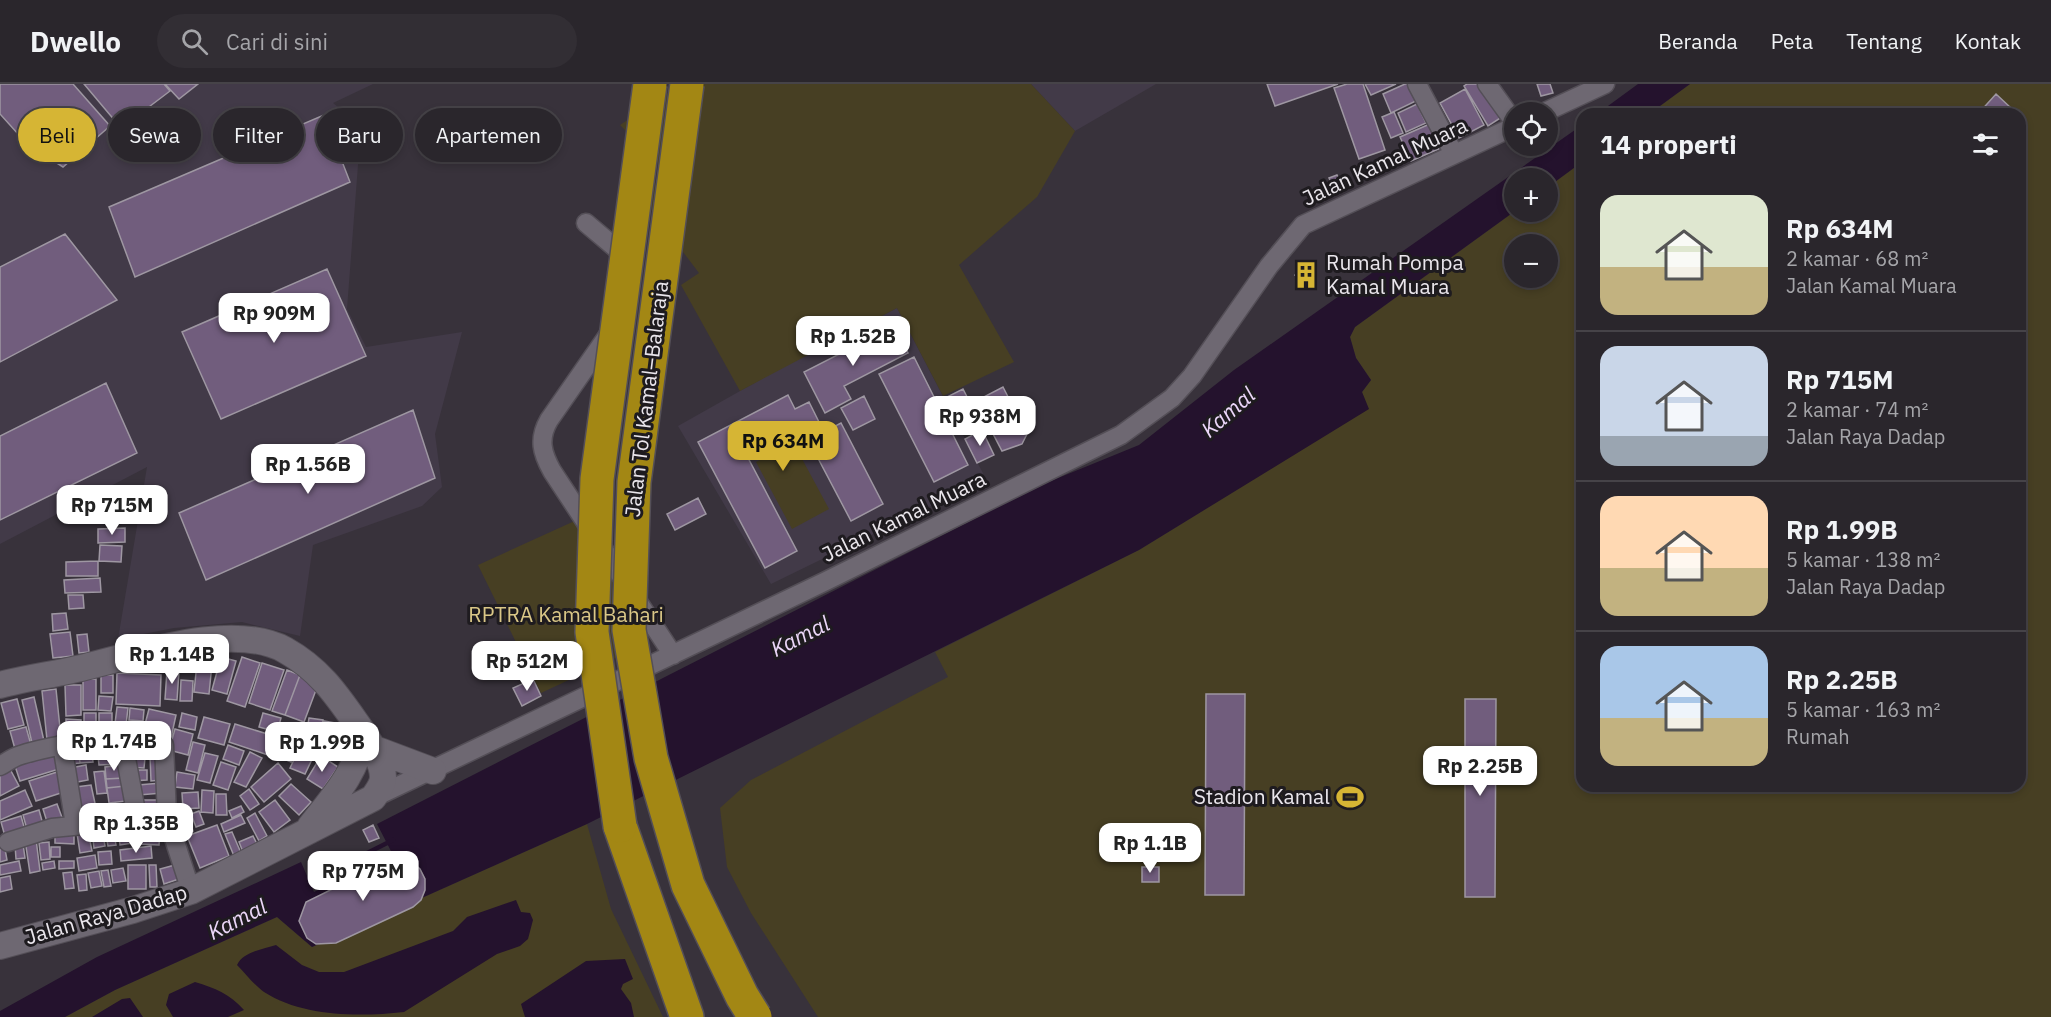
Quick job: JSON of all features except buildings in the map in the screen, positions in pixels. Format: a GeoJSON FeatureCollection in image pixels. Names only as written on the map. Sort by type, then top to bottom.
{"type":"FeatureCollection","features":[{"type":"Feature","properties":{"kind":"highway","name":"Jalan Tol Kamal–Balaraja"},"geometry":{"type":"LineString","coordinates":[[650,84],[597,479],[592,632],[620,826],[687,1017]]}},
{"type":"Feature","properties":{"kind":"highway","name":"Jalan Tol Kamal–Balaraja"},"geometry":{"type":"LineString","coordinates":[[687,84],[634,482],[629,630],[651,758],[688,885],[742,996],[755,1017]]}},
{"type":"Feature","properties":{"kind":"main road"},"geometry":{"type":"LineString","coordinates":[[0,685],[88,667],[140,652],[218,640],[255,640],[284,649],[319,672],[368,741],[383,776],[373,798]]}},
{"type":"Feature","properties":{"kind":"main road"},"geometry":{"type":"LineString","coordinates":[[368,741],[433,771]]}},
{"type":"Feature","properties":{"kind":"main road","name":"Jalan Raya Dadap"},"geometry":{"type":"LineString","coordinates":[[306,832],[350,777],[368,741]]}},
{"type":"Feature","properties":{"kind":"main road","name":"Jalan Raya Dadap"},"geometry":{"type":"LineString","coordinates":[[0,946],[123,906],[191,891],[373,798]]}},
{"type":"Feature","properties":{"kind":"street"},"geometry":{"type":"LineString","coordinates":[[1418,84],[1454,154]]}},
{"type":"Feature","properties":{"kind":"street"},"geometry":{"type":"LineString","coordinates":[[1487,84],[1504,108]]}},
{"type":"Feature","properties":{"kind":"street"},"geometry":{"type":"LineString","coordinates":[[1558,106],[1602,85]]}},
{"type":"Feature","properties":{"kind":"street","name":"Jalan Kamal Muara"},"geometry":{"type":"LineString","coordinates":[[373,798],[673,655],[1121,435],[1172,398],[1192,376],[1298,229],[1504,129]]}},
{"type":"Feature","properties":{"kind":"street"},"geometry":{"type":"LineString","coordinates":[[586,223],[633,262],[640,276],[639,289],[549,420],[543,431],[542,448],[552,471],[673,655]]}},
{"type":"Feature","properties":{"kind":"street"},"geometry":{"type":"LineString","coordinates":[[122,737],[137,818]]}},
{"type":"Feature","properties":{"kind":"street"},"geometry":{"type":"LineString","coordinates":[[0,766],[17,756],[62,744],[122,737],[159,741],[164,745],[168,824],[191,891]]}},
{"type":"Feature","properties":{"kind":"street"},"geometry":{"type":"LineString","coordinates":[[62,744],[75,825]]}},
{"type":"Feature","properties":{"kind":"street"},"geometry":{"type":"LineString","coordinates":[[8,842],[52,828],[137,818],[168,824]]}},
{"type":"Feature","properties":{"kind":"shaded area"},"geometry":{"type":"Polygon","coordinates":[[[0,84],[373,84],[333,103],[339,108],[316,108],[316,162],[358,162],[347,309],[366,347],[462,332],[435,434],[442,487],[422,506],[313,545],[300,636],[242,622],[174,628],[118,639],[147,467],[0,544],[0,84]]]}},
{"type":"Feature","properties":{"kind":"shaded area"},"geometry":{"type":"Polygon","coordinates":[[[1031,84],[1156,84],[1075,131],[1031,84]]]}},
{"type":"Feature","properties":{"kind":"shaded area"},"geometry":{"type":"Polygon","coordinates":[[[897,308],[986,479],[771,584],[678,426],[793,361],[897,308]]]}},
{"type":"Feature","properties":{"kind":"green space"},"geometry":{"type":"Polygon","coordinates":[[[681,84],[1031,84],[1075,131],[1037,197],[959,265],[1014,362],[943,396],[897,308],[740,391],[681,285],[699,273],[642,198],[666,171],[620,125],[681,84]]]}},
{"type":"Feature","properties":{"kind":"green space"},"geometry":{"type":"Polygon","coordinates":[[[1690,84],[2051,84],[2051,1017],[818,1017],[751,913],[727,867],[720,808],[751,780],[948,677],[935,652],[1139,550],[1368,409],[1362,392],[1371,380],[1356,358],[1350,337],[1355,327],[1504,219],[1504,222],[1558,222],[1558,180],[1576,166],[1576,792],[2026,792],[2026,108],[1657,108],[1690,84]]]}},
{"type":"Feature","properties":{"kind":"green space"},"geometry":{"type":"Polygon","coordinates":[[[793,442],[829,509],[792,529],[756,462],[793,442]]]}},
{"type":"Feature","properties":{"kind":"green space","name":"RPTRA Kamal Bahari"},"geometry":{"type":"Polygon","coordinates":[[[579,519],[648,643],[541,693],[478,565],[579,519]]]}},
{"type":"Feature","properties":{"kind":"green space"},"geometry":{"type":"Polygon","coordinates":[[[587,824],[611,909],[663,1017],[65,1017],[115,990],[277,917],[312,947],[587,824]]]}},
{"type":"Feature","properties":{"kind":"water"},"geometry":{"type":"Polygon","coordinates":[[[1638,84],[1690,84],[1657,108],[1605,108],[1638,84]]]}},
{"type":"Feature","properties":{"kind":"water"},"geometry":{"type":"Polygon","coordinates":[[[1576,129],[1576,166],[1558,180],[1558,168],[1521,168],[1538,156],[1558,156],[1558,142],[1576,129]]]}},
{"type":"Feature","properties":{"kind":"water"},"geometry":{"type":"Polygon","coordinates":[[[1504,180],[1504,219],[1355,327],[1350,337],[1356,358],[1371,380],[1362,392],[1369,409],[1139,550],[587,824],[312,947],[277,917],[115,990],[65,1017],[0,1017],[0,1011],[97,957],[301,862],[314,892],[393,855],[377,824],[1041,485],[1139,445],[1234,370],[1504,180]]]}},
{"type":"Feature","properties":{"kind":"water"},"geometry":{"type":"Polygon","coordinates":[[[516,900],[521,912],[530,913],[533,920],[528,939],[520,946],[497,954],[404,1012],[332,1013],[296,1006],[264,992],[237,965],[249,954],[276,945],[302,965],[319,972],[344,972],[453,931],[467,917],[516,900]]]}},
{"type":"Feature","properties":{"kind":"water"},"geometry":{"type":"Polygon","coordinates":[[[625,959],[633,979],[623,984],[621,989],[631,1003],[634,1017],[525,1017],[521,1004],[586,961],[625,959]]]}},
{"type":"Feature","properties":{"kind":"water"},"geometry":{"type":"Polygon","coordinates":[[[195,982],[222,992],[244,1010],[228,1017],[173,1017],[166,1005],[169,994],[195,982]]]}},
{"type":"Feature","properties":{"kind":"water"},"geometry":{"type":"Polygon","coordinates":[[[130,998],[143,1017],[92,1017],[122,999],[130,998]]]}},
{"type":"Feature","properties":{"kind":"waterway","name":"Kamal"},"geometry":{"type":"LineString","coordinates":[[306,884],[393,840]]}},
{"type":"Feature","properties":{"kind":"place","name":"Rumah Pompa Kamal Muara"},"geometry":{"type":"Point","coordinates":[1306,275]}},
{"type":"Feature","properties":{"kind":"place","name":"Stadion Kamal"},"geometry":{"type":"Point","coordinates":[1350,797]}}]}
